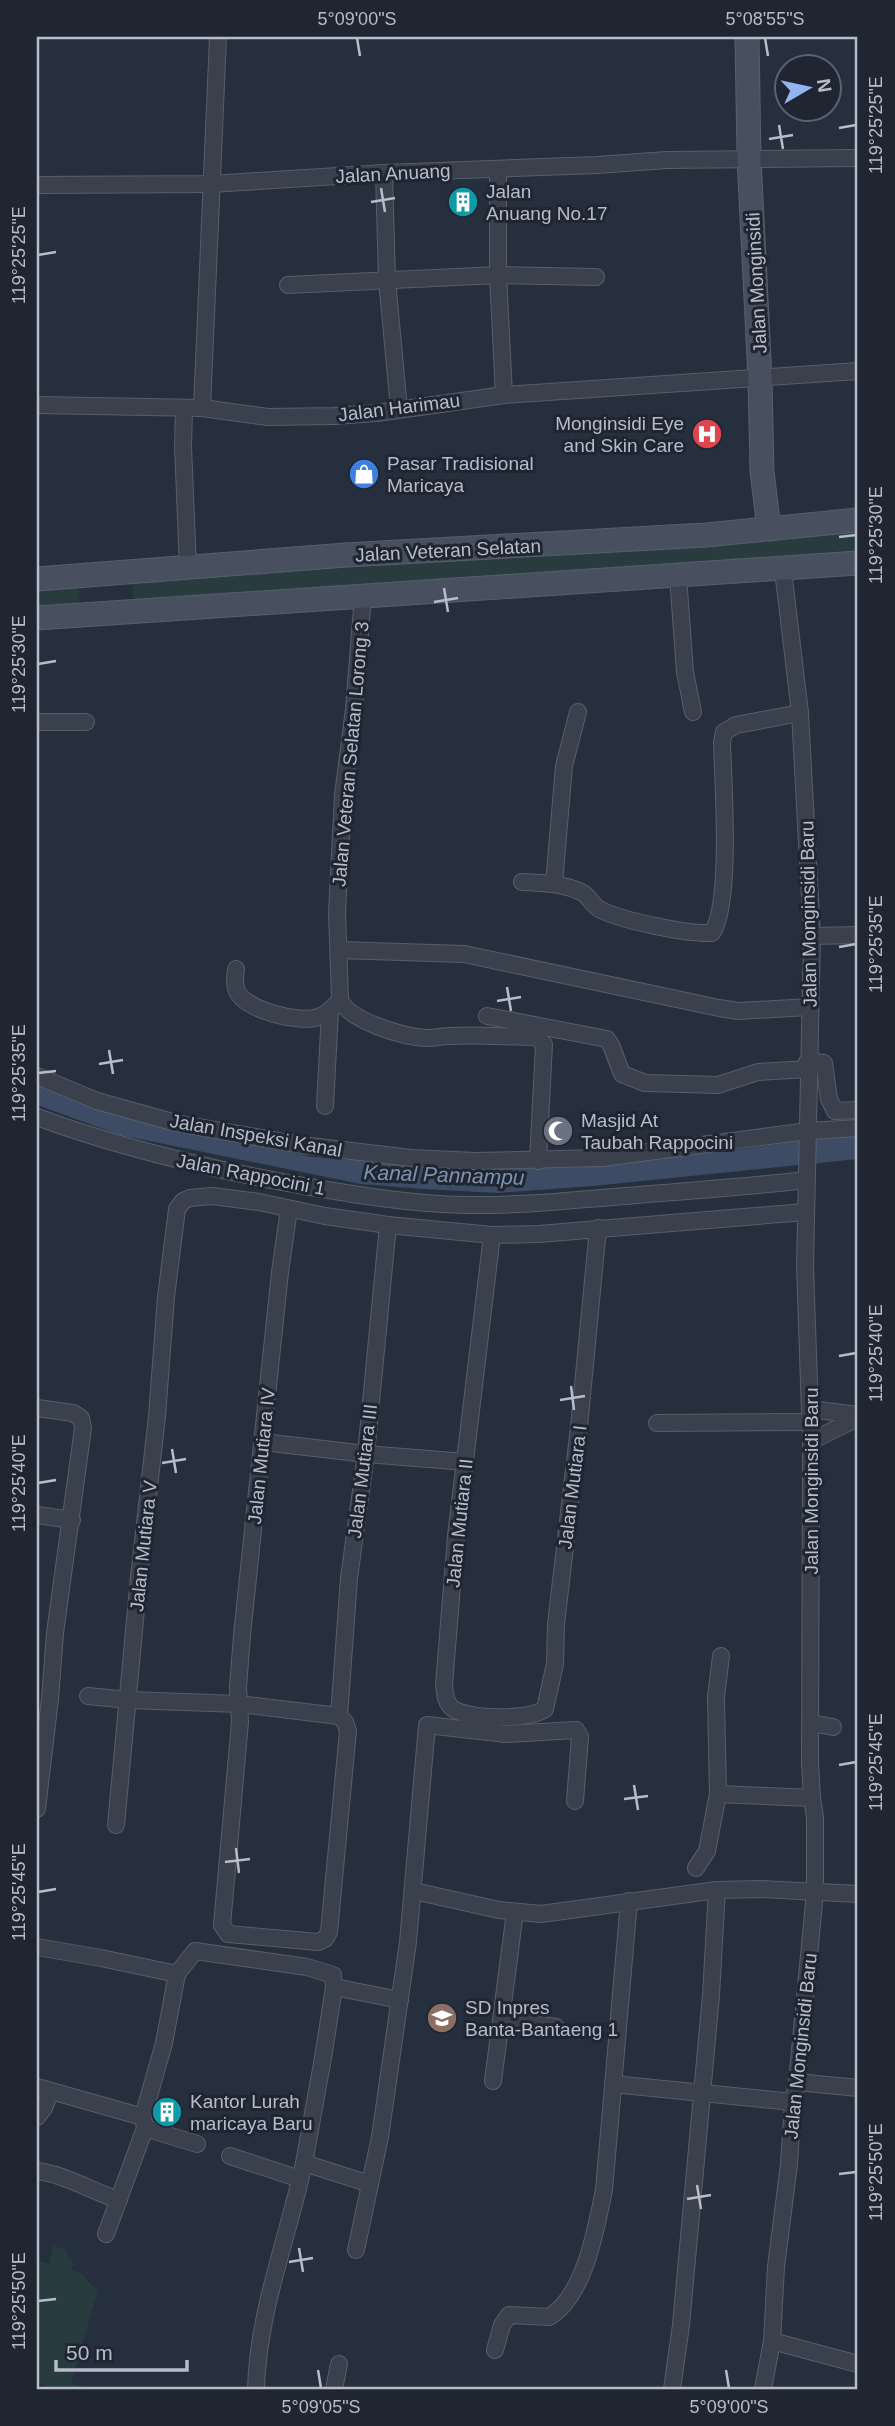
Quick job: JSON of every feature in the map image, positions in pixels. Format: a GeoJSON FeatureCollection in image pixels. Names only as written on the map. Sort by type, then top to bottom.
{"type":"FeatureCollection","features":[{"type":"Feature","properties":{"kind":"main road","name":"Jalan Monginsidi"},"geometry":{"type":"LineString","coordinates":[[747,37],[749,158],[762,471],[769,529]]}},
{"type":"Feature","properties":{"kind":"main road","name":"Jalan Veteran Selatan"},"geometry":{"type":"LineString","coordinates":[[37,579],[188,566],[706,535],[858,520]]}},
{"type":"Feature","properties":{"kind":"main road","name":"Jalan Veteran Selatan"},"geometry":{"type":"LineString","coordinates":[[37,618],[858,563]]}},
{"type":"Feature","properties":{"kind":"main road"},"geometry":{"type":"LineString","coordinates":[[120,612],[128,573]]}},
{"type":"Feature","properties":{"kind":"main road"},"geometry":{"type":"LineString","coordinates":[[105,575],[120,612]]}},
{"type":"Feature","properties":{"kind":"street"},"geometry":{"type":"LineString","coordinates":[[202,408],[219,37]]}},
{"type":"Feature","properties":{"kind":"street","name":"Jalan Anuang"},"geometry":{"type":"LineString","coordinates":[[37,185],[211,184],[667,160],[858,158]]}},
{"type":"Feature","properties":{"kind":"street"},"geometry":{"type":"LineString","coordinates":[[498,169],[498,275],[504,396]]}},
{"type":"Feature","properties":{"kind":"street"},"geometry":{"type":"LineString","coordinates":[[384,173],[387,280],[399,409]]}},
{"type":"Feature","properties":{"kind":"street"},"geometry":{"type":"LineString","coordinates":[[288,285],[498,275],[596,277]]}},
{"type":"Feature","properties":{"kind":"street","name":"Jalan Harimau"},"geometry":{"type":"LineString","coordinates":[[37,405],[202,408],[268,417],[334,416],[504,396],[858,371]]}},
{"type":"Feature","properties":{"kind":"street"},"geometry":{"type":"LineString","coordinates":[[184,409],[188,566]]}},
{"type":"Feature","properties":{"kind":"street","name":"Jalan Monginsidi Baru"},"geometry":{"type":"LineString","coordinates":[[763,2389],[772,2341],[776,2267],[789,2164],[815,1892],[816,1817],[810,1763],[811,1441],[805,1267],[812,936],[800,713],[783,570]]}},
{"type":"Feature","properties":{"kind":"street"},"geometry":{"type":"LineString","coordinates":[[678,576],[685,672],[693,712]]}},
{"type":"Feature","properties":{"kind":"street","name":"Jalan Veteran Selatan Lorong 3"},"geometry":{"type":"LineString","coordinates":[[325,1106],[339,950],[337,913],[343,795],[354,709],[363,595]]}},
{"type":"Feature","properties":{"kind":"street"},"geometry":{"type":"LineString","coordinates":[[554,884],[564,766],[578,712]]}},
{"type":"Feature","properties":{"kind":"street"},"geometry":{"type":"LineString","coordinates":[[522,882],[554,884],[580,891],[601,910],[679,930],[712,933],[719,916],[723,873],[724,732],[736,725],[800,713]]}},
{"type":"Feature","properties":{"kind":"street"},"geometry":{"type":"LineString","coordinates":[[37,722],[86,722]]}},
{"type":"Feature","properties":{"kind":"street"},"geometry":{"type":"LineString","coordinates":[[812,936],[858,935]]}},
{"type":"Feature","properties":{"kind":"street"},"geometry":{"type":"LineString","coordinates":[[339,950],[464,954],[719,1009],[738,1011],[810,1007]]}},
{"type":"Feature","properties":{"kind":"street"},"geometry":{"type":"LineString","coordinates":[[236,969],[237,993],[254,1007],[276,1014],[306,1019],[319,1017],[335,1005],[362,1019],[395,1031],[426,1038],[449,1035],[536,1037],[544,1044],[538,1161]]}},
{"type":"Feature","properties":{"kind":"street"},"geometry":{"type":"LineString","coordinates":[[487,1016],[607,1039],[622,1074],[645,1083],[718,1085],[758,1072],[790,1071],[824,1063],[829,1099],[835,1111],[858,1110]]}},
{"type":"Feature","properties":{"kind":"street","name":"Jalan Inspeksi Kanal"},"geometry":{"type":"LineString","coordinates":[[37,1076],[97,1101],[176,1123],[301,1145],[411,1158],[476,1161],[602,1158],[858,1128]]}},
{"type":"Feature","properties":{"kind":"street","name":"Jalan Rappocini 1"},"geometry":{"type":"LineString","coordinates":[[37,1117],[113,1143],[200,1165],[370,1198],[506,1204],[719,1190],[806,1178]]}},
{"type":"Feature","properties":{"kind":"street","name":"Jalan Mutiara V"},"geometry":{"type":"LineString","coordinates":[[116,1825],[157,1416],[166,1297],[177,1209],[183,1201],[200,1196],[259,1202],[289,1209]]}},
{"type":"Feature","properties":{"kind":"street"},"geometry":{"type":"LineString","coordinates":[[289,1209],[388,1225],[492,1235],[539,1234],[805,1212]]}},
{"type":"Feature","properties":{"kind":"street","name":"Jalan Mutiara IV"},"geometry":{"type":"LineString","coordinates":[[289,1209],[246,1597],[238,1687],[240,1722],[224,1930],[228,1934],[318,1942],[325,1939]]}},
{"type":"Feature","properties":{"kind":"street","name":"Jalan Mutiara III"},"geometry":{"type":"LineString","coordinates":[[325,1939],[329,1933],[348,1731],[339,1716],[349,1578],[366,1454],[388,1225]]}},
{"type":"Feature","properties":{"kind":"street","name":"Jalan Mutiara I"},"geometry":{"type":"LineString","coordinates":[[547,1704],[555,1664],[556,1624],[598,1228]]}},
{"type":"Feature","properties":{"kind":"street","name":"Jalan Mutiara II"},"geometry":{"type":"LineString","coordinates":[[492,1235],[448,1631],[446,1697],[449,1704],[461,1713],[502,1717],[541,1712],[547,1704]]}},
{"type":"Feature","properties":{"kind":"street"},"geometry":{"type":"LineString","coordinates":[[37,1408],[73,1413],[81,1418],[83,1428],[72,1520],[44,1698],[37,1809]]}},
{"type":"Feature","properties":{"kind":"street"},"geometry":{"type":"LineString","coordinates":[[657,1423],[810,1415],[858,1417]]}},
{"type":"Feature","properties":{"kind":"street"},"geometry":{"type":"LineString","coordinates":[[811,1441],[858,1417]]}},
{"type":"Feature","properties":{"kind":"street"},"geometry":{"type":"LineString","coordinates":[[263,1442],[466,1462]]}},
{"type":"Feature","properties":{"kind":"street"},"geometry":{"type":"LineString","coordinates":[[37,1515],[72,1520]]}},
{"type":"Feature","properties":{"kind":"street"},"geometry":{"type":"LineString","coordinates":[[696,1868],[706,1852],[718,1794],[716,1697],[721,1656]]}},
{"type":"Feature","properties":{"kind":"street"},"geometry":{"type":"LineString","coordinates":[[88,1696],[239,1704],[339,1716]]}},
{"type":"Feature","properties":{"kind":"street"},"geometry":{"type":"LineString","coordinates":[[811,1723],[833,1727]]}},
{"type":"Feature","properties":{"kind":"street"},"geometry":{"type":"LineString","coordinates":[[356,2250],[380,2137],[400,2000],[414,1891],[427,1725],[506,1734],[576,1730],[580,1737],[575,1801]]}},
{"type":"Feature","properties":{"kind":"street"},"geometry":{"type":"LineString","coordinates":[[718,1794],[812,1798]]}},
{"type":"Feature","properties":{"kind":"street"},"geometry":{"type":"LineString","coordinates":[[414,1891],[515,1912],[541,1914],[717,1890],[761,1889],[858,1894]]}},
{"type":"Feature","properties":{"kind":"street"},"geometry":{"type":"LineString","coordinates":[[672,2389],[678,2361],[711,1995],[717,1890]]}},
{"type":"Feature","properties":{"kind":"street"},"geometry":{"type":"LineString","coordinates":[[495,2350],[506,2318],[518,2314],[543,2318],[556,2313],[566,2303],[583,2270],[604,2190],[629,1901]]}},
{"type":"Feature","properties":{"kind":"street"},"geometry":{"type":"LineString","coordinates":[[493,2081],[515,1912]]}},
{"type":"Feature","properties":{"kind":"street"},"geometry":{"type":"LineString","coordinates":[[37,1947],[177,1974]]}},
{"type":"Feature","properties":{"kind":"street"},"geometry":{"type":"LineString","coordinates":[[106,2234],[144,2122],[164,2043],[177,1974],[195,1951],[307,1967],[332,1975],[334,1987],[323,2058],[302,2171],[266,2309],[256,2364],[256,2389]]}},
{"type":"Feature","properties":{"kind":"street"},"geometry":{"type":"LineString","coordinates":[[334,1987],[400,2000]]}},
{"type":"Feature","properties":{"kind":"street"},"geometry":{"type":"LineString","coordinates":[[503,2019],[556,2027]]}},
{"type":"Feature","properties":{"kind":"street"},"geometry":{"type":"LineString","coordinates":[[797,2082],[858,2088]]}},
{"type":"Feature","properties":{"kind":"street"},"geometry":{"type":"LineString","coordinates":[[613,2084],[793,2102]]}},
{"type":"Feature","properties":{"kind":"street"},"geometry":{"type":"LineString","coordinates":[[37,2117],[44,2108],[43,2090],[144,2122],[197,2144]]}},
{"type":"Feature","properties":{"kind":"street"},"geometry":{"type":"LineString","coordinates":[[230,2156],[370,2184]]}},
{"type":"Feature","properties":{"kind":"street"},"geometry":{"type":"LineString","coordinates":[[37,2171],[82,2183],[93,2191],[119,2200]]}},
{"type":"Feature","properties":{"kind":"street"},"geometry":{"type":"LineString","coordinates":[[772,2341],[858,2364]]}},
{"type":"Feature","properties":{"kind":"street"},"geometry":{"type":"LineString","coordinates":[[334,2389],[339,2364]]}},
{"type":"Feature","properties":{"kind":"shaded area"},"geometry":{"type":"Polygon","coordinates":[[[858,525],[858,556],[135,601],[130,576],[858,525]]]}},
{"type":"Feature","properties":{"kind":"shaded area"},"geometry":{"type":"Polygon","coordinates":[[[78,579],[81,611],[37,613],[37,582],[78,579]]]}},
{"type":"Feature","properties":{"kind":"shaded area"},"geometry":{"type":"Polygon","coordinates":[[[53,2246],[67,2250],[68,2256],[73,2260],[72,2270],[83,2274],[98,2290],[71,2383],[94,2389],[51,2389],[37,2382],[37,2260],[49,2264],[53,2246]]]}},
{"type":"Feature","properties":{"kind":"water","name":"Kanal Pannampu"},"geometry":{"type":"Polygon","coordinates":[[[37,1083],[147,1121],[312,1157],[478,1169],[587,1165],[744,1149],[858,1132],[858,1159],[498,1193],[361,1184],[120,1135],[37,1105],[37,1083]]]}},
{"type":"Feature","properties":{"kind":"place","name":"Jalan Anuang No.17"},"geometry":{"type":"Point","coordinates":[463,202]}},
{"type":"Feature","properties":{"kind":"place","name":"Monginsidi Eye and Skin Care"},"geometry":{"type":"Point","coordinates":[707,434]}},
{"type":"Feature","properties":{"kind":"place","name":"Pasar Tradisional Maricaya"},"geometry":{"type":"Point","coordinates":[364,474]}},
{"type":"Feature","properties":{"kind":"place","name":"Masjid At Taubah Rappocini"},"geometry":{"type":"Point","coordinates":[558,1131]}},
{"type":"Feature","properties":{"kind":"place","name":"SD Inpres Banta-Bantaeng 1"},"geometry":{"type":"Point","coordinates":[442,2018]}},
{"type":"Feature","properties":{"kind":"place","name":"Kantor Lurah maricaya Baru"},"geometry":{"type":"Point","coordinates":[167,2112]}}]}
